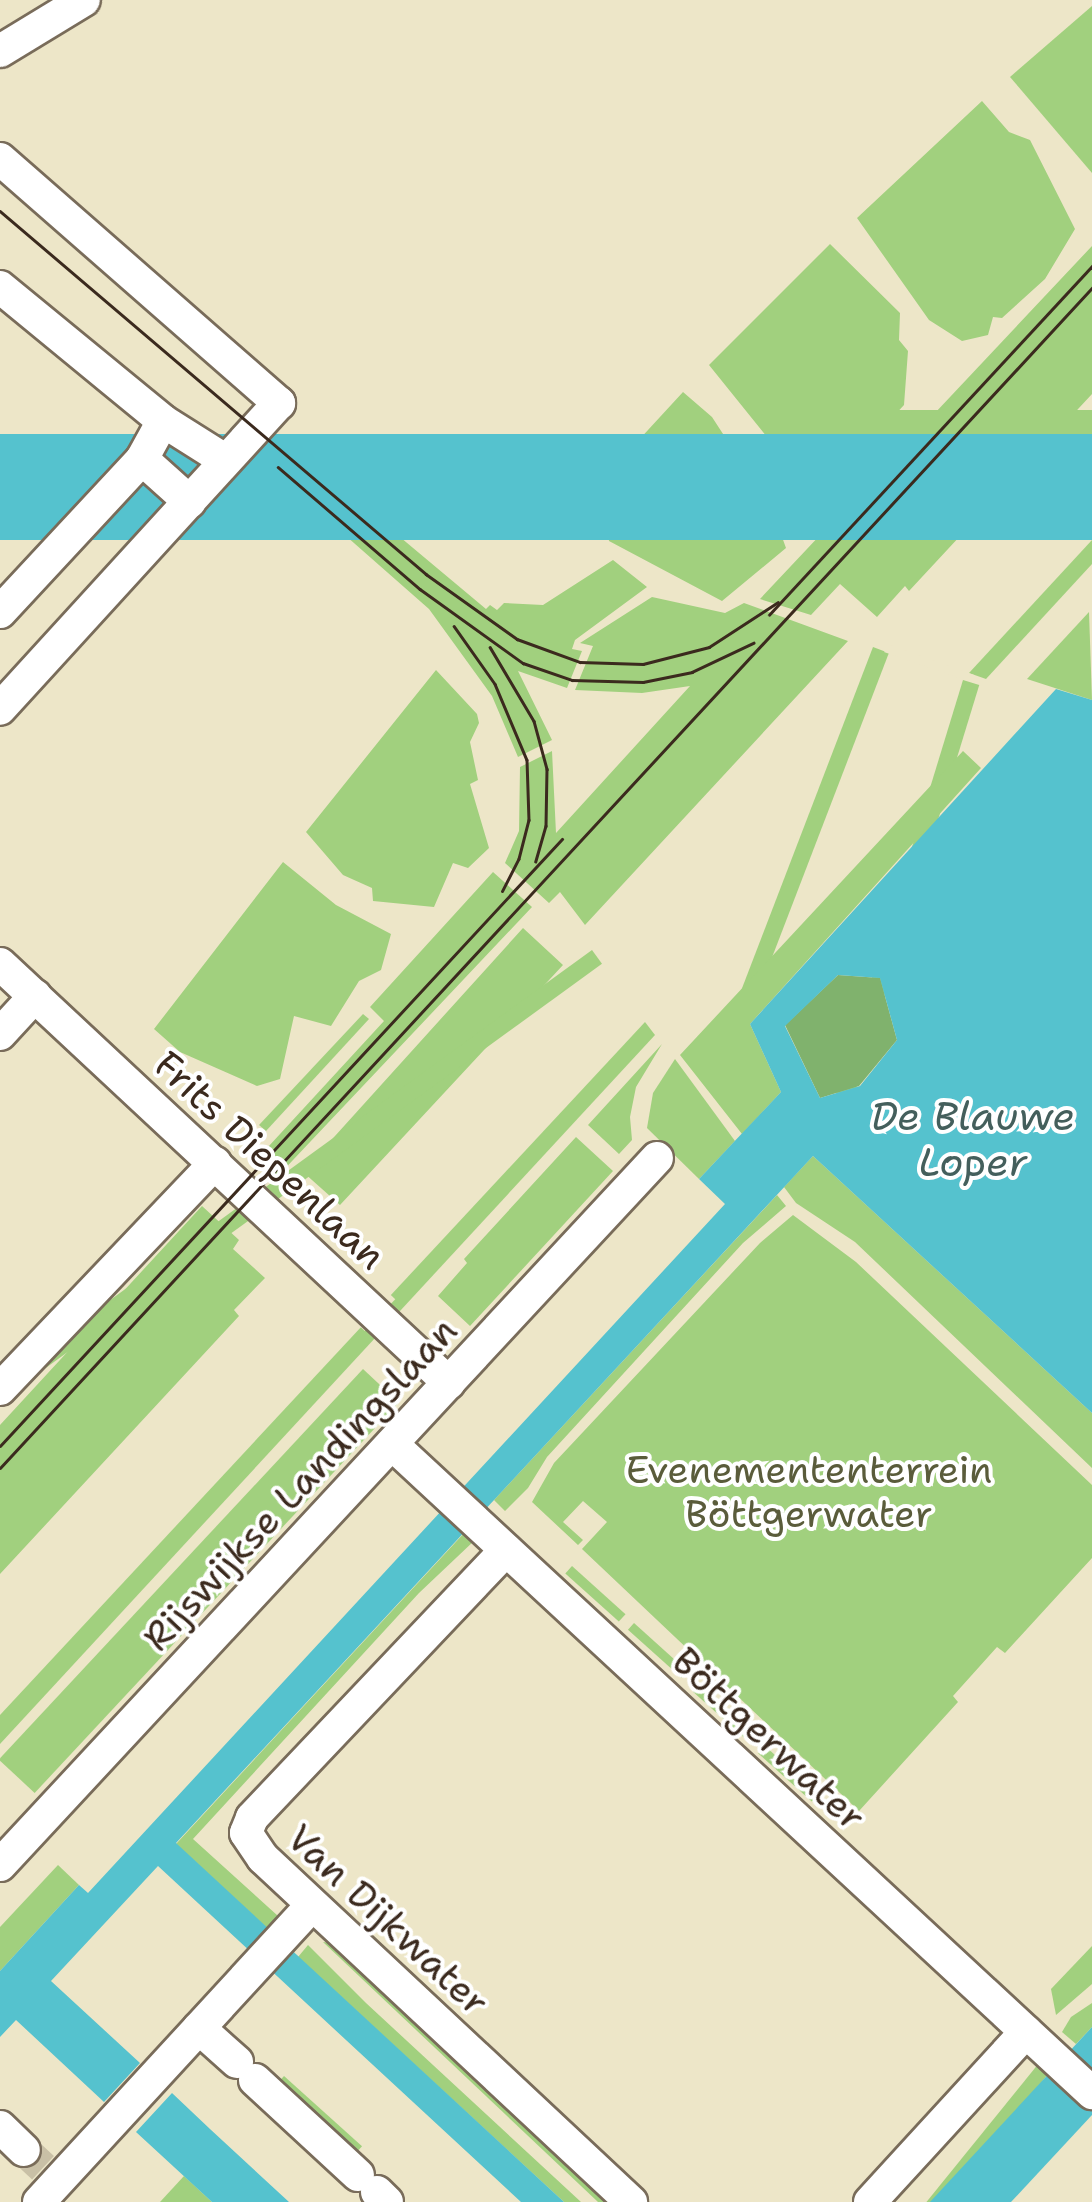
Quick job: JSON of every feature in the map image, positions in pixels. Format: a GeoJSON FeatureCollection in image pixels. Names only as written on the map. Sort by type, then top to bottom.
{"type":"FeatureCollection","features":[{"type":"Feature","properties":{"kind":"street"},"geometry":{"type":"LineString","coordinates":[[0,51],[84,0]]}},
{"type":"Feature","properties":{"kind":"street"},"geometry":{"type":"LineString","coordinates":[[0,160],[279,402],[0,709]]}},
{"type":"Feature","properties":{"kind":"street"},"geometry":{"type":"LineString","coordinates":[[0,287],[163,420],[225,460]]}},
{"type":"Feature","properties":{"kind":"street"},"geometry":{"type":"LineString","coordinates":[[0,612],[142,458],[163,420]]}},
{"type":"Feature","properties":{"kind":"street"},"geometry":{"type":"LineString","coordinates":[[142,458],[190,502]]}},
{"type":"Feature","properties":{"kind":"street","name":"Frits Diepenlaan"},"geometry":{"type":"LineString","coordinates":[[0,964],[287,1227],[449,1384]]}},
{"type":"Feature","properties":{"kind":"street"},"geometry":{"type":"LineString","coordinates":[[0,1034],[35,996]]}},
{"type":"Feature","properties":{"kind":"street","name":"Rijswijkse Landingslaan"},"geometry":{"type":"LineString","coordinates":[[0,1865],[657,1158]]}},
{"type":"Feature","properties":{"kind":"street"},"geometry":{"type":"LineString","coordinates":[[0,1389],[215,1163]]}},
{"type":"Feature","properties":{"kind":"street","name":"Böttgerwater"},"geometry":{"type":"LineString","coordinates":[[392,1444],[1092,2092]]}},
{"type":"Feature","properties":{"kind":"street","name":"Van Dijkwater"},"geometry":{"type":"LineString","coordinates":[[506,1550],[247,1826],[250,1844],[631,2202]]}},
{"type":"Feature","properties":{"kind":"street"},"geometry":{"type":"LineString","coordinates":[[0,2127],[48,2181],[199,2028],[312,1905]]}},
{"type":"Feature","properties":{"kind":"street"},"geometry":{"type":"LineString","coordinates":[[199,2028],[374,2190]]}},
{"type":"Feature","properties":{"kind":"street"},"geometry":{"type":"LineString","coordinates":[[870,2202],[1026,2032]]}},
{"type":"Feature","properties":{"kind":"green space"},"geometry":{"type":"Polygon","coordinates":[[[1092,6],[1092,173],[1010,77],[1092,6]]]}},
{"type":"Feature","properties":{"kind":"green space"},"geometry":{"type":"Polygon","coordinates":[[[982,101],[1009,132],[1030,140],[1075,229],[1045,279],[1002,318],[993,317],[988,335],[962,341],[929,320],[857,218],[982,101]]]}},
{"type":"Feature","properties":{"kind":"green space"},"geometry":{"type":"Polygon","coordinates":[[[830,244],[900,313],[899,340],[908,351],[904,405],[891,419],[870,412],[874,437],[852,459],[805,471],[771,442],[709,365],[830,244]]]}},
{"type":"Feature","properties":{"kind":"green space"},"geometry":{"type":"Polygon","coordinates":[[[1092,246],[1092,394],[909,591],[905,586],[877,617],[840,584],[811,615],[760,599],[1092,246]]]}},
{"type":"Feature","properties":{"kind":"green space"},"geometry":{"type":"Polygon","coordinates":[[[683,392],[712,417],[725,437],[742,444],[795,501],[794,509],[778,526],[786,548],[722,601],[609,541],[606,515],[578,506],[683,392]]]}},
{"type":"Feature","properties":{"kind":"green space"},"geometry":{"type":"Polygon","coordinates":[[[777,410],[1092,410],[1092,434],[777,434],[777,410]]]}},
{"type":"Feature","properties":{"kind":"green space"},"geometry":{"type":"Polygon","coordinates":[[[284,440],[486,609],[490,605],[497,610],[504,603],[543,605],[613,560],[647,587],[575,640],[572,649],[582,651],[567,688],[518,671],[552,740],[518,757],[492,696],[429,609],[263,463],[284,440]]]}},
{"type":"Feature","properties":{"kind":"green space"},"geometry":{"type":"Polygon","coordinates":[[[1092,540],[1092,564],[986,679],[969,673],[1092,540]]]}},
{"type":"Feature","properties":{"kind":"green space"},"geometry":{"type":"Polygon","coordinates":[[[652,597],[725,613],[744,603],[848,641],[585,925],[560,892],[549,903],[505,863],[519,831],[520,767],[552,751],[556,833],[690,686],[642,693],[575,690],[593,646],[580,643],[652,597]]]}},
{"type":"Feature","properties":{"kind":"green space"},"geometry":{"type":"Polygon","coordinates":[[[1089,612],[1092,700],[1027,679],[1089,612]]]}},
{"type":"Feature","properties":{"kind":"green space"},"geometry":{"type":"Polygon","coordinates":[[[873,647],[889,653],[743,1032],[728,1026],[873,647]]]}},
{"type":"Feature","properties":{"kind":"green space"},"geometry":{"type":"Polygon","coordinates":[[[436,670],[477,714],[479,723],[470,742],[478,780],[470,784],[489,848],[468,868],[453,863],[434,907],[373,901],[372,888],[343,875],[306,832],[436,670]]]}},
{"type":"Feature","properties":{"kind":"green space"},"geometry":{"type":"Polygon","coordinates":[[[963,680],[979,685],[845,1124],[829,1119],[963,680]]]}},
{"type":"Feature","properties":{"kind":"green space"},"geometry":{"type":"Polygon","coordinates":[[[963,751],[981,768],[750,1024],[781,1092],[742,1134],[680,1055],[963,751]]]}},
{"type":"Feature","properties":{"kind":"green space"},"geometry":{"type":"Polygon","coordinates":[[[283,862],[336,905],[391,934],[381,970],[359,981],[331,1026],[294,1016],[280,1079],[257,1086],[180,1052],[154,1029],[283,862]]]}},
{"type":"Feature","properties":{"kind":"green space"},"geometry":{"type":"Polygon","coordinates":[[[493,872],[532,907],[276,1178],[257,1159],[384,1021],[370,1007],[493,872]]]}},
{"type":"Feature","properties":{"kind":"green space"},"geometry":{"type":"Polygon","coordinates":[[[523,928],[563,965],[340,1205],[303,1172],[288,1188],[523,928]]]}},
{"type":"Feature","properties":{"kind":"green space"},"geometry":{"type":"Polygon","coordinates":[[[592,950],[602,964],[0,1401],[0,1380],[592,950]]]}},
{"type":"Feature","properties":{"kind":"green space"},"geometry":{"type":"Polygon","coordinates":[[[838,975],[880,978],[897,1040],[859,1086],[820,1098],[785,1025],[838,975]]]}},
{"type":"Feature","properties":{"kind":"green space"},"geometry":{"type":"Polygon","coordinates":[[[363,1014],[369,1019],[266,1131],[259,1125],[363,1014]]]}},
{"type":"Feature","properties":{"kind":"green space"},"geometry":{"type":"Polygon","coordinates":[[[645,1022],[655,1035],[0,1744],[0,1715],[645,1022]]]}},
{"type":"Feature","properties":{"kind":"green space"},"geometry":{"type":"Polygon","coordinates":[[[662,1044],[636,1087],[630,1117],[632,1140],[619,1154],[588,1125],[662,1044]]]}},
{"type":"Feature","properties":{"kind":"green space"},"geometry":{"type":"Polygon","coordinates":[[[675,1059],[735,1141],[699,1179],[647,1128],[653,1093],[675,1059]]]}},
{"type":"Feature","properties":{"kind":"green space"},"geometry":{"type":"Polygon","coordinates":[[[576,1137],[613,1171],[470,1326],[438,1296],[467,1263],[464,1259],[576,1137]]]}},
{"type":"Feature","properties":{"kind":"green space"},"geometry":{"type":"Polygon","coordinates":[[[813,1156],[1092,1413],[1092,1468],[855,1242],[796,1203],[784,1187],[813,1156]]]}},
{"type":"Feature","properties":{"kind":"green space"},"geometry":{"type":"Polygon","coordinates":[[[777,1195],[786,1206],[743,1243],[547,1457],[528,1488],[505,1511],[494,1500],[777,1195]]]}},
{"type":"Feature","properties":{"kind":"green space"},"geometry":{"type":"Polygon","coordinates":[[[202,1206],[239,1240],[233,1249],[265,1278],[234,1310],[239,1316],[0,1574],[0,1425],[202,1206]]]}},
{"type":"Feature","properties":{"kind":"green space","name":"Evenemententerrein Böttgerwater"},"geometry":{"type":"Polygon","coordinates":[[[793,1215],[856,1262],[1092,1485],[1092,1558],[1005,1653],[997,1647],[953,1696],[958,1702],[859,1811],[582,1549],[607,1522],[583,1501],[563,1522],[583,1540],[578,1545],[532,1502],[554,1463],[760,1243],[793,1215]]]}},
{"type":"Feature","properties":{"kind":"green space"},"geometry":{"type":"Polygon","coordinates":[[[363,1369],[399,1402],[35,1793],[0,1758],[363,1369]]]}},
{"type":"Feature","properties":{"kind":"green space"},"geometry":{"type":"Polygon","coordinates":[[[466,1531],[475,1540],[419,1593],[193,1839],[278,1916],[267,1928],[176,1844],[466,1531]]]}},
{"type":"Feature","properties":{"kind":"green space"},"geometry":{"type":"Polygon","coordinates":[[[572,1566],[626,1614],[619,1622],[565,1573],[572,1566]]]}},
{"type":"Feature","properties":{"kind":"green space"},"geometry":{"type":"Polygon","coordinates":[[[634,1623],[688,1671],[681,1678],[628,1630],[634,1623]]]}},
{"type":"Feature","properties":{"kind":"green space"},"geometry":{"type":"Polygon","coordinates":[[[699,1685],[753,1733],[746,1740],[693,1692],[699,1685]]]}},
{"type":"Feature","properties":{"kind":"green space"},"geometry":{"type":"Polygon","coordinates":[[[765,1746],[819,1794],[812,1802],[758,1753],[765,1746]]]}},
{"type":"Feature","properties":{"kind":"green space"},"geometry":{"type":"Polygon","coordinates":[[[58,1865],[79,1885],[0,1971],[0,1927],[58,1865]]]}},
{"type":"Feature","properties":{"kind":"green space"},"geometry":{"type":"Polygon","coordinates":[[[323,1942],[331,1943],[611,2202],[598,2202],[323,1942]]]}},
{"type":"Feature","properties":{"kind":"green space"},"geometry":{"type":"Polygon","coordinates":[[[308,1945],[581,2202],[564,2202],[298,1957],[308,1945]]]}},
{"type":"Feature","properties":{"kind":"green space"},"geometry":{"type":"Polygon","coordinates":[[[1092,1946],[1092,1984],[1056,2015],[1051,1989],[1092,1946]]]}},
{"type":"Feature","properties":{"kind":"green space"},"geometry":{"type":"Polygon","coordinates":[[[1092,2003],[1092,2027],[1076,2044],[1062,2032],[1071,2017],[1092,2003]]]}},
{"type":"Feature","properties":{"kind":"green space"},"geometry":{"type":"Polygon","coordinates":[[[1039,2063],[1050,2072],[944,2202],[926,2202],[1039,2063]]]}},
{"type":"Feature","properties":{"kind":"green space"},"geometry":{"type":"Polygon","coordinates":[[[284,2076],[362,2146],[353,2157],[275,2086],[284,2076]]]}},
{"type":"Feature","properties":{"kind":"green space"},"geometry":{"type":"Polygon","coordinates":[[[184,2176],[212,2202],[160,2202],[184,2176]]]}},
{"type":"Feature","properties":{"kind":"water"},"geometry":{"type":"Polygon","coordinates":[[[0,434],[1092,434],[1092,540],[0,540],[0,434]]]}},
{"type":"Feature","properties":{"kind":"water","name":"De Blauwe Loper"},"geometry":{"type":"Polygon","coordinates":[[[1056,689],[1092,700],[1092,1413],[813,1156],[176,1843],[564,2202],[521,2202],[158,1866],[51,1981],[140,2063],[104,2102],[16,2020],[0,2037],[0,1971],[79,1885],[88,1893],[725,1204],[699,1179],[781,1092],[750,1024],[1056,689]],[[838,975],[785,1026],[820,1098],[860,1086],[897,1040],[880,978],[838,975]]]}},
{"type":"Feature","properties":{"kind":"water"},"geometry":{"type":"Polygon","coordinates":[[[1092,2027],[1092,2115],[1011,2202],[930,2202],[1092,2027]]]}},
{"type":"Feature","properties":{"kind":"water"},"geometry":{"type":"Polygon","coordinates":[[[172,2093],[289,2202],[212,2202],[136,2132],[172,2093]]]}},
{"type":"Feature","properties":{"kind":"pier"},"geometry":{"type":"Polygon","coordinates":[[[890,645],[974,675],[968,681],[884,652],[890,645]]]}},
{"type":"Feature","properties":{"kind":"pier"},"geometry":{"type":"Polygon","coordinates":[[[337,1243],[395,1299],[365,1331],[306,1275],[337,1243]]]}},
{"type":"Feature","properties":{"kind":"tunnel"},"geometry":{"type":"LineString","coordinates":[[24,2150],[43,2168]]}},
{"type":"Feature","properties":{"kind":"tram line"},"geometry":{"type":"LineString","coordinates":[[0,211],[426,574],[517,639],[580,662],[643,664],[709,647],[778,602]]}},
{"type":"Feature","properties":{"kind":"tram line"},"geometry":{"type":"LineString","coordinates":[[769,615],[1092,266]]}},
{"type":"Feature","properties":{"kind":"tram line"},"geometry":{"type":"LineString","coordinates":[[0,1468],[1092,288]]}},
{"type":"Feature","properties":{"kind":"tram line"},"geometry":{"type":"LineString","coordinates":[[278,467],[420,589],[523,663],[572,680],[643,682],[692,672],[753,643]]}},
{"type":"Feature","properties":{"kind":"tram line"},"geometry":{"type":"LineString","coordinates":[[454,626],[495,684],[527,760],[529,820],[519,859],[503,891]]}},
{"type":"Feature","properties":{"kind":"tram line"},"geometry":{"type":"LineString","coordinates":[[490,647],[534,721],[547,769],[546,826],[536,862]]}},
{"type":"Feature","properties":{"kind":"tram line"},"geometry":{"type":"LineString","coordinates":[[0,1446],[562,839]]}}]}
